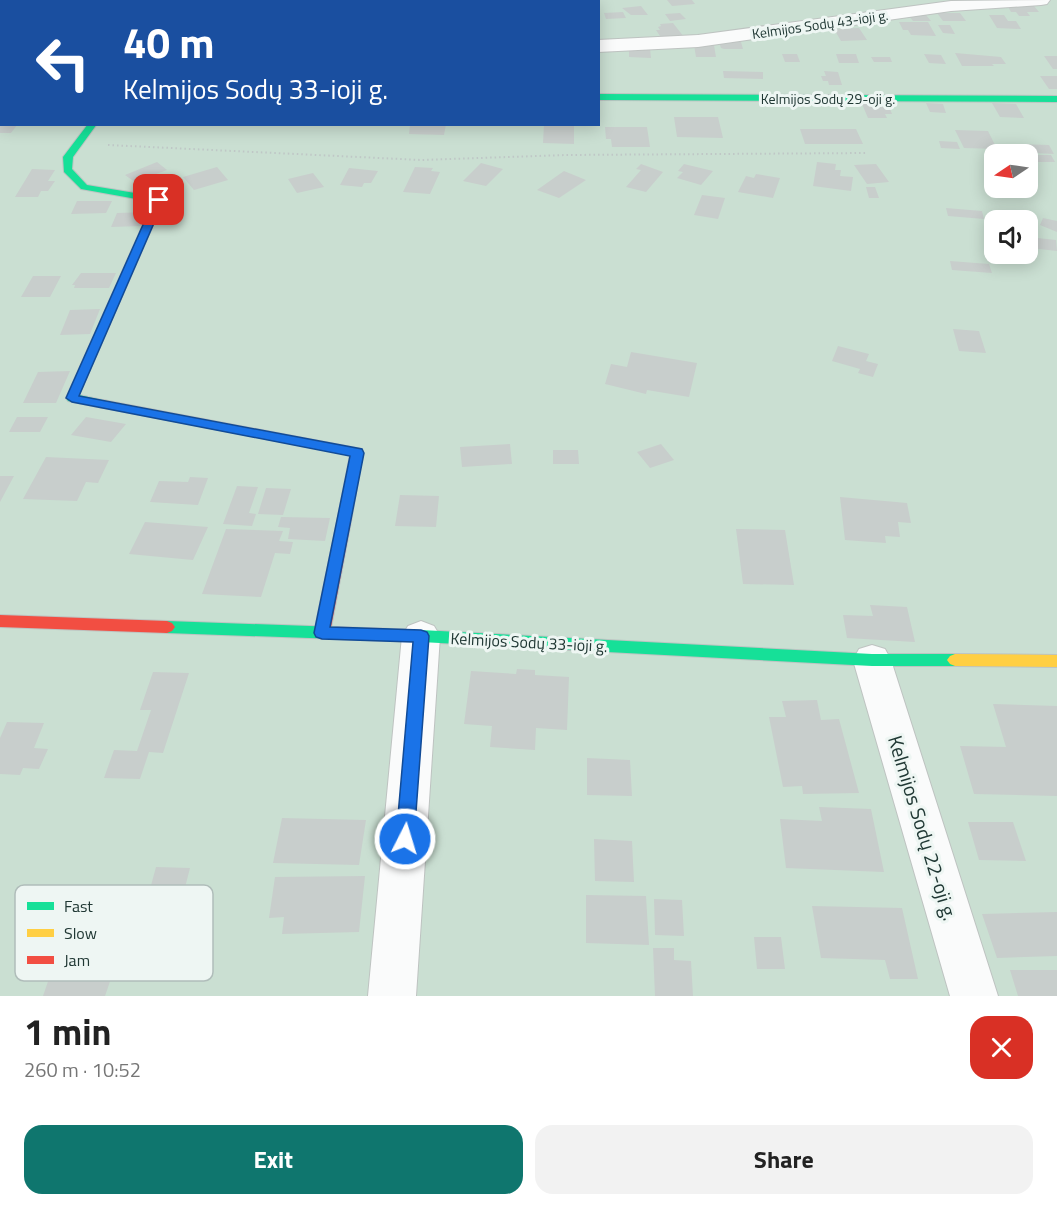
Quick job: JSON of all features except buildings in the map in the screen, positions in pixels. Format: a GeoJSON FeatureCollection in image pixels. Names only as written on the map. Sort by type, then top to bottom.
{"type":"FeatureCollection","features":[{"type":"Feature","properties":{"kind":"street","name":"Kelmijos Sodų 43-ioji g."},"geometry":{"type":"LineString","coordinates":[[600,46],[698,41],[951,6],[1041,0]]}},
{"type":"Feature","properties":{"kind":"street","name":"Kelmijos Sodų 29-oji g."},"geometry":{"type":"LineString","coordinates":[[600,97],[1057,99]]}},
{"type":"Feature","properties":{"kind":"street"},"geometry":{"type":"LineString","coordinates":[[92,126],[68,157],[67,170],[84,187],[159,200],[72,398],[357,453],[322,633]]}},
{"type":"Feature","properties":{"kind":"street","name":"Kelmijos Sodų 33-ioji g."},"geometry":{"type":"LineString","coordinates":[[0,621],[421,636],[872,660],[1057,662]]}},
{"type":"Feature","properties":{"kind":"street"},"geometry":{"type":"LineString","coordinates":[[392,996],[421,636]]}},
{"type":"Feature","properties":{"kind":"street","name":"Kelmijos Sodų 22-oji g."},"geometry":{"type":"LineString","coordinates":[[872,660],[974,996]]}},
{"type":"Feature","properties":{"kind":"path"},"geometry":{"type":"LineString","coordinates":[[82,139],[120,147],[421,160],[566,155],[868,153]]}},
{"type":"Feature","properties":{"kind":"green space"},"geometry":{"type":"Polygon","coordinates":[[[600,0],[1057,0],[1057,996],[0,996],[0,126],[600,126],[600,0]]]}},
{"type":"Feature","properties":{"kind":"traffic: fast"},"geometry":{"type":"LineString","coordinates":[[600,97],[1057,99]]}},
{"type":"Feature","properties":{"kind":"traffic: fast"},"geometry":{"type":"LineString","coordinates":[[91,126],[68,157],[67,170],[84,187],[159,200],[72,398],[103,404]]}},
{"type":"Feature","properties":{"kind":"traffic: fast"},"geometry":{"type":"LineString","coordinates":[[167,627],[421,636],[872,660],[955,660]]}},
{"type":"Feature","properties":{"kind":"traffic: slow"},"geometry":{"type":"LineString","coordinates":[[103,404],[357,452],[345,516]]}},
{"type":"Feature","properties":{"kind":"traffic: slow"},"geometry":{"type":"LineString","coordinates":[[955,660],[1057,661]]}},
{"type":"Feature","properties":{"kind":"traffic: jam"},"geometry":{"type":"LineString","coordinates":[[322,633],[345,516]]}},
{"type":"Feature","properties":{"kind":"traffic: jam"},"geometry":{"type":"LineString","coordinates":[[0,621],[167,627]]}},
{"type":"Feature","properties":{"kind":"route"},"geometry":{"type":"LineString","coordinates":[[159,200],[72,398],[357,453],[322,633],[421,636],[405,839]]}}]}
